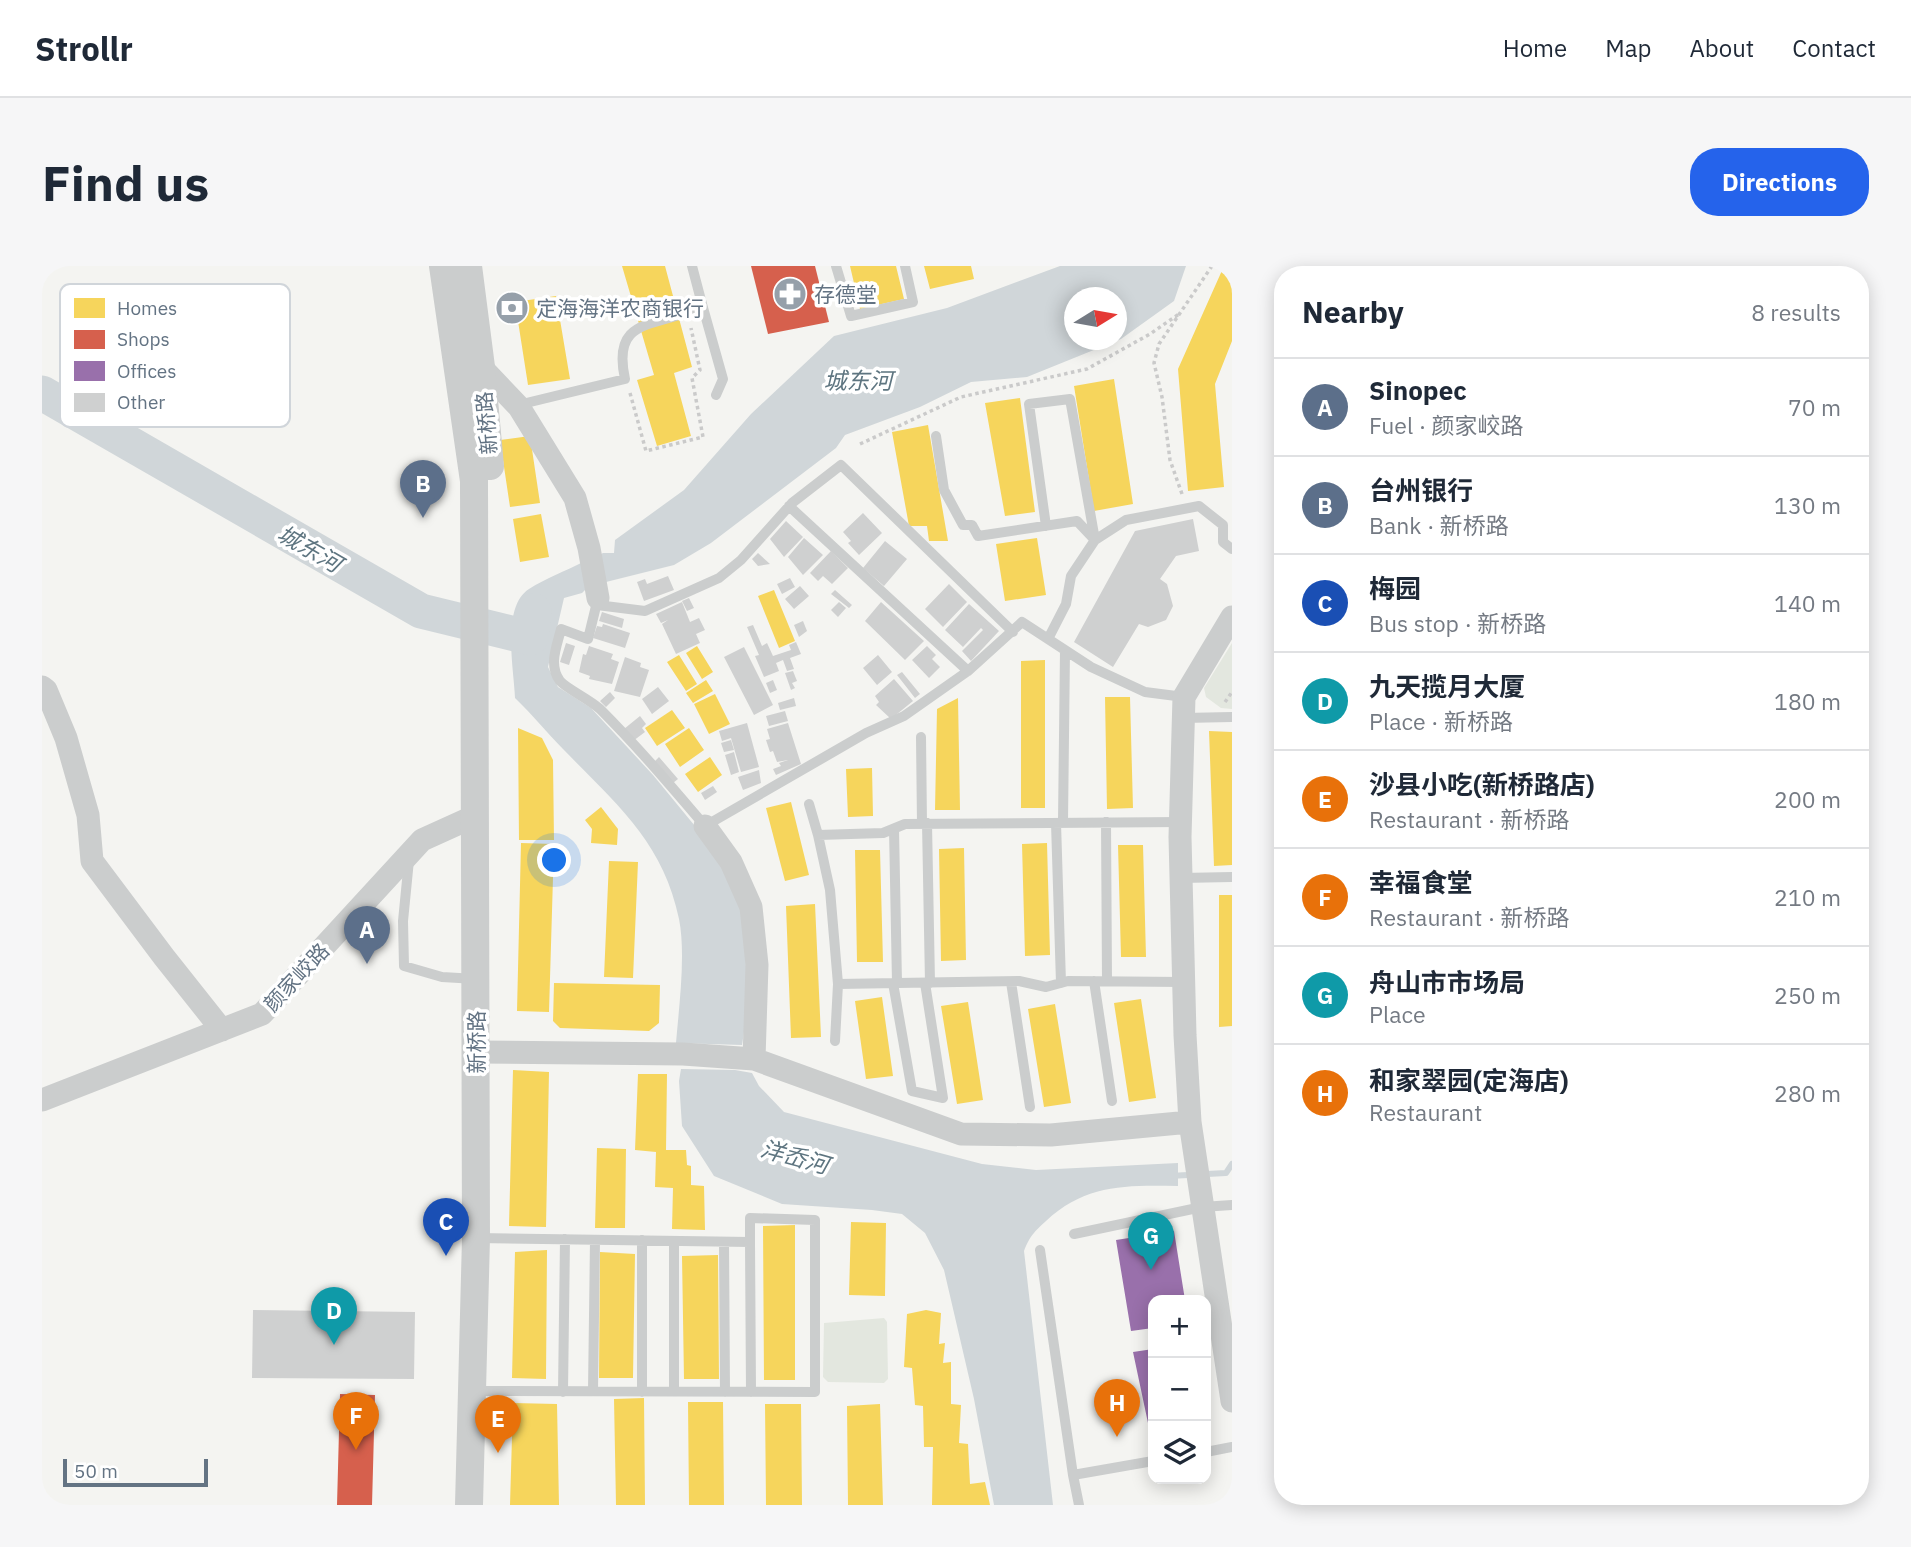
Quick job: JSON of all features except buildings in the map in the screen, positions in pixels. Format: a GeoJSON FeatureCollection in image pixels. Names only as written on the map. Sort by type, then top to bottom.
{"type":"FeatureCollection","features":[{"type":"Feature","properties":{"kind":"street","name":"新桥路"},"geometry":{"type":"LineString","coordinates":[[443,266],[474,481],[473,719],[477,1052],[474,1391],[469,1505]]}},
{"type":"Feature","properties":{"kind":"street","name":"新桥路"},"geometry":{"type":"LineString","coordinates":[[468,266],[481,367],[492,492],[475,579]]}},
{"type":"Feature","properties":{"kind":"street"},"geometry":{"type":"LineString","coordinates":[[481,367],[517,405],[548,450],[575,498],[589,548],[598,601]]}},
{"type":"Feature","properties":{"kind":"street"},"geometry":{"type":"LineString","coordinates":[[1232,617],[1183,708],[1181,822],[1183,982],[1190,1122],[1232,1401]]}},
{"type":"Feature","properties":{"kind":"street"},"geometry":{"type":"LineString","coordinates":[[42,687],[46,690],[66,738],[85,803],[92,861],[222,1030]]}},
{"type":"Feature","properties":{"kind":"street","name":"颜家峧路"},"geometry":{"type":"LineString","coordinates":[[42,1100],[262,1014],[422,840],[475,816]]}},
{"type":"Feature","properties":{"kind":"street"},"geometry":{"type":"LineString","coordinates":[[705,825],[731,862],[751,907],[757,965],[754,1059]]}},
{"type":"Feature","properties":{"kind":"street"},"geometry":{"type":"LineString","coordinates":[[477,1052],[684,1054],[754,1059],[961,1135],[1051,1135],[1190,1122]]}},
{"type":"Feature","properties":{"kind":"lane"},"geometry":{"type":"LineString","coordinates":[[692,266],[723,379],[716,395]]}},
{"type":"Feature","properties":{"kind":"lane"},"geometry":{"type":"LineString","coordinates":[[836,266],[851,316],[913,302],[905,266]]}},
{"type":"Feature","properties":{"kind":"lane"},"geometry":{"type":"LineString","coordinates":[[517,405],[625,379],[621,361],[627,337],[635,328],[688,313],[702,304]]}},
{"type":"Feature","properties":{"kind":"lane"},"geometry":{"type":"LineString","coordinates":[[1046,526],[1029,404],[1070,399],[1095,540]]}},
{"type":"Feature","properties":{"kind":"lane"},"geometry":{"type":"LineString","coordinates":[[936,436],[944,490],[963,524],[972,525],[978,536],[1077,521],[1095,540]]}},
{"type":"Feature","properties":{"kind":"lane"},"geometry":{"type":"LineString","coordinates":[[1013,632],[841,465],[789,506],[741,559],[719,578],[645,611],[598,601],[588,639],[561,629],[552,664],[561,681],[602,711],[705,825],[866,733],[904,716],[968,671],[1013,632],[1022,622],[1091,667],[1145,692],[1183,708],[1232,717]]}},
{"type":"Feature","properties":{"kind":"lane"},"geometry":{"type":"LineString","coordinates":[[789,506],[968,671]]}},
{"type":"Feature","properties":{"kind":"lane"},"geometry":{"type":"LineString","coordinates":[[1048,639],[1066,604],[1071,576],[1095,540],[1126,520],[1199,506],[1227,524],[1223,542],[1232,549]]}},
{"type":"Feature","properties":{"kind":"lane"},"geometry":{"type":"LineString","coordinates":[[1061,983],[1059,822],[1065,650]]}},
{"type":"Feature","properties":{"kind":"lane"},"geometry":{"type":"LineString","coordinates":[[894,829],[895,983],[912,1091],[943,1098],[928,983],[921,737]]}},
{"type":"Feature","properties":{"kind":"lane"},"geometry":{"type":"LineString","coordinates":[[809,804],[830,890],[838,984],[835,1041]]}},
{"type":"Feature","properties":{"kind":"lane"},"geometry":{"type":"LineString","coordinates":[[1106,822],[1107,981]]}},
{"type":"Feature","properties":{"kind":"lane"},"geometry":{"type":"LineString","coordinates":[[818,835],[883,834],[905,824],[1181,822]]}},
{"type":"Feature","properties":{"kind":"lane"},"geometry":{"type":"LineString","coordinates":[[410,853],[403,921],[404,966],[442,977],[476,979]]}},
{"type":"Feature","properties":{"kind":"lane"},"geometry":{"type":"LineString","coordinates":[[1181,878],[1232,877]]}},
{"type":"Feature","properties":{"kind":"lane"},"geometry":{"type":"LineString","coordinates":[[838,984],[1011,982],[1046,987],[1061,983],[1094,981],[1183,982]]}},
{"type":"Feature","properties":{"kind":"lane"},"geometry":{"type":"LineString","coordinates":[[1094,981],[1112,1101]]}},
{"type":"Feature","properties":{"kind":"lane"},"geometry":{"type":"LineString","coordinates":[[1011,982],[1030,1107]]}},
{"type":"Feature","properties":{"kind":"lane"},"geometry":{"type":"LineString","coordinates":[[1074,1234],[1202,1207],[1232,1205]]}},
{"type":"Feature","properties":{"kind":"lane"},"geometry":{"type":"LineString","coordinates":[[474,1391],[563,1392],[593,1391],[642,1392],[674,1391],[725,1392],[751,1392],[815,1392],[815,1220],[750,1219],[751,1392]]}},
{"type":"Feature","properties":{"kind":"lane"},"geometry":{"type":"LineString","coordinates":[[476,1238],[750,1242]]}},
{"type":"Feature","properties":{"kind":"lane"},"geometry":{"type":"LineString","coordinates":[[563,1392],[565,1239]]}},
{"type":"Feature","properties":{"kind":"lane"},"geometry":{"type":"LineString","coordinates":[[593,1391],[595,1240]]}},
{"type":"Feature","properties":{"kind":"lane"},"geometry":{"type":"LineString","coordinates":[[642,1240],[642,1392]]}},
{"type":"Feature","properties":{"kind":"lane"},"geometry":{"type":"LineString","coordinates":[[674,1241],[674,1391]]}},
{"type":"Feature","properties":{"kind":"lane"},"geometry":{"type":"LineString","coordinates":[[724,1242],[725,1392]]}},
{"type":"Feature","properties":{"kind":"lane"},"geometry":{"type":"LineString","coordinates":[[1040,1250],[1079,1505]]}},
{"type":"Feature","properties":{"kind":"lane"},"geometry":{"type":"LineString","coordinates":[[1211,1451],[1232,1447]]}},
{"type":"Feature","properties":{"kind":"lane"},"geometry":{"type":"LineString","coordinates":[[1073,1475],[1148,1462]]}},
{"type":"Feature","properties":{"kind":"path"},"geometry":{"type":"LineString","coordinates":[[1189,508],[1170,460],[1154,363],[1160,344],[1212,266]]}},
{"type":"Feature","properties":{"kind":"path"},"geometry":{"type":"LineString","coordinates":[[625,379],[646,451],[703,437],[692,378],[700,370],[688,313]]}},
{"type":"Feature","properties":{"kind":"path"},"geometry":{"type":"LineString","coordinates":[[860,444],[961,397],[1087,369],[1150,334],[1179,314]]}},
{"type":"Feature","properties":{"kind":"shaded area"},"geometry":{"type":"Polygon","coordinates":[[[1232,643],[1232,709],[1221,708],[1206,697],[1204,688],[1232,643]]]}},
{"type":"Feature","properties":{"kind":"shaded area"},"geometry":{"type":"Polygon","coordinates":[[[884,1318],[887,1322],[888,1379],[884,1383],[828,1382],[823,1377],[824,1323],[884,1318]]]}},
{"type":"Feature","properties":{"kind":"water","name":"城东河"},"geometry":{"type":"Polygon","coordinates":[[[1060,266],[1186,266],[1174,301],[1127,335],[1127,287],[1064,287],[1064,350],[1094,350],[1027,377],[971,382],[920,407],[845,435],[836,448],[711,543],[674,565],[602,583],[597,556],[614,553],[615,540],[684,490],[751,414],[834,336],[947,308],[1060,266]]]}},
{"type":"Feature","properties":{"kind":"water"},"geometry":{"type":"Polygon","coordinates":[[[583,562],[589,586],[582,593],[564,598],[548,667],[558,687],[591,708],[653,775],[713,848],[734,883],[744,926],[748,1007],[742,1045],[676,1043],[681,981],[681,933],[672,892],[661,867],[649,845],[618,806],[515,698],[511,639],[515,610],[520,598],[536,585],[583,562]]]}},
{"type":"Feature","properties":{"kind":"water","name":"洋岙河"},"geometry":{"type":"Polygon","coordinates":[[[681,1069],[752,1073],[759,1086],[784,1112],[982,1164],[1036,1170],[1178,1163],[1178,1186],[1124,1187],[1091,1193],[1061,1209],[1038,1228],[1024,1251],[1053,1505],[994,1505],[974,1399],[944,1270],[925,1233],[902,1214],[782,1204],[714,1176],[682,1126],[679,1081],[681,1069]]]}},
{"type":"Feature","properties":{"kind":"waterway","name":"城东河"},"geometry":{"type":"LineString","coordinates":[[42,393],[60,403]]}},
{"type":"Feature","properties":{"kind":"waterway","name":"城东河"},"geometry":{"type":"LineString","coordinates":[[101,427],[421,611],[531,638],[534,611]]}},
{"type":"Feature","properties":{"kind":"waterway"},"geometry":{"type":"LineString","coordinates":[[1169,1176],[1226,1173],[1232,1164]]}},
{"type":"Feature","properties":{"kind":"place","name":"存德堂"},"geometry":{"type":"Point","coordinates":[790,294]}},
{"type":"Feature","properties":{"kind":"place","name":"定海海洋农商银行"},"geometry":{"type":"Point","coordinates":[512,308]}},
{"type":"Feature","properties":{"kind":"place","name":"台州银行"},"geometry":{"type":"Point","coordinates":[423,518]}},
{"type":"Feature","properties":{"kind":"place","name":"Sinopec"},"geometry":{"type":"Point","coordinates":[367,964]}},
{"type":"Feature","properties":{"kind":"place","name":"梅园"},"geometry":{"type":"Point","coordinates":[446,1256]}},
{"type":"Feature","properties":{"kind":"place","name":"舟山市市场局"},"geometry":{"type":"Point","coordinates":[1151,1270]}},
{"type":"Feature","properties":{"kind":"place","name":"九天揽月大厦"},"geometry":{"type":"Point","coordinates":[334,1345]}},
{"type":"Feature","properties":{"kind":"place","name":"和家翠园(定海店)"},"geometry":{"type":"Point","coordinates":[1117,1437]}},
{"type":"Feature","properties":{"kind":"place","name":"幸福食堂"},"geometry":{"type":"Point","coordinates":[356,1450]}},
{"type":"Feature","properties":{"kind":"place","name":"沙县小吃(新桥路店)"},"geometry":{"type":"Point","coordinates":[498,1453]}}]}
